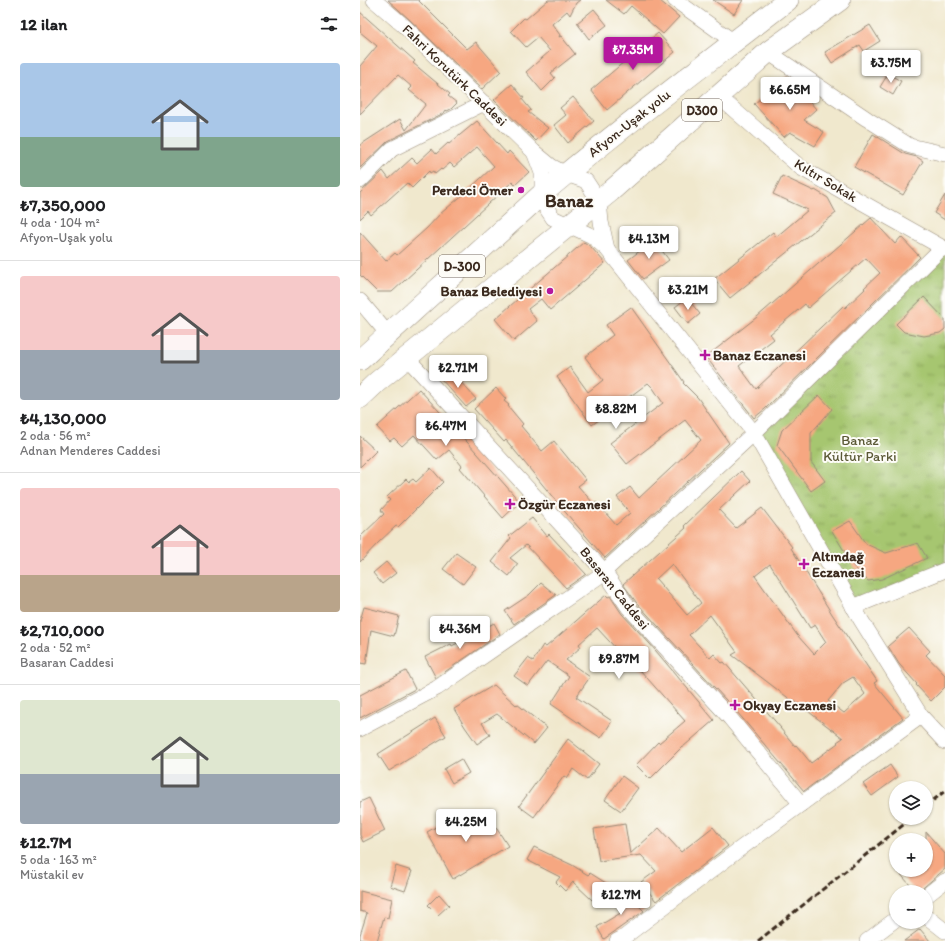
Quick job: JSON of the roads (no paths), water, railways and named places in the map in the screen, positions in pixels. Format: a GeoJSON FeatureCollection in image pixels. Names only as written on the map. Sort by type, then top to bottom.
{"type":"FeatureCollection","features":[{"type":"Feature","properties":{"kind":"highway","name":"Afyon-Uşak yolu"},"geometry":{"type":"LineString","coordinates":[[566,174],[788,0]]}},
{"type":"Feature","properties":{"kind":"highway","name":"D300"},"geometry":{"type":"LineString","coordinates":[[360,398],[599,201],[768,52],[840,0]]}},
{"type":"Feature","properties":{"kind":"highway","name":"D-300"},"geometry":{"type":"LineString","coordinates":[[360,360],[542,194],[566,174]]}},
{"type":"Feature","properties":{"kind":"street","name":"Fahri Korutürk Caddesi"},"geometry":{"type":"LineString","coordinates":[[374,0],[404,26],[534,152],[551,166],[566,174]]}},
{"type":"Feature","properties":{"kind":"street"},"geometry":{"type":"LineString","coordinates":[[675,0],[734,42]]}},
{"type":"Feature","properties":{"kind":"street"},"geometry":{"type":"LineString","coordinates":[[768,52],[867,119],[910,146],[945,154]]}},
{"type":"Feature","properties":{"kind":"street","name":"Kıltır Sokak"},"geometry":{"type":"LineString","coordinates":[[718,96],[801,168],[944,248]]}},
{"type":"Feature","properties":{"kind":"street"},"geometry":{"type":"LineString","coordinates":[[360,181],[392,149],[484,103]]}},
{"type":"Feature","properties":{"kind":"street"},"geometry":{"type":"LineString","coordinates":[[534,152],[542,173],[542,194],[545,206],[553,218],[592,236],[607,249],[754,433],[853,607],[921,716],[945,742]]}},
{"type":"Feature","properties":{"kind":"street"},"geometry":{"type":"LineString","coordinates":[[566,174],[586,181],[599,201],[601,222],[607,249]]}},
{"type":"Feature","properties":{"kind":"street"},"geometry":{"type":"LineString","coordinates":[[360,729],[437,688],[591,582],[754,433],[944,248]]}},
{"type":"Feature","properties":{"kind":"street"},"geometry":{"type":"LineString","coordinates":[[360,301],[388,334]]}},
{"type":"Feature","properties":{"kind":"street","name":"Basaran Caddesi"},"geometry":{"type":"LineString","coordinates":[[407,358],[604,571],[629,608],[730,718],[801,804]]}},
{"type":"Feature","properties":{"kind":"street"},"geometry":{"type":"LineString","coordinates":[[853,607],[945,570]]}},
{"type":"Feature","properties":{"kind":"street"},"geometry":{"type":"LineString","coordinates":[[617,941],[921,716]]}},
{"type":"Feature","properties":{"kind":"street"},"geometry":{"type":"LineString","coordinates":[[933,890],[945,881]]}},
{"type":"Feature","properties":{"kind":"street"},"geometry":{"type":"LineString","coordinates":[[933,922],[945,931]]}},
{"type":"Feature","properties":{"kind":"street"},"geometry":{"type":"LineString","coordinates":[[867,941],[889,924]]}},
{"type":"Feature","properties":{"kind":"railway"},"geometry":{"type":"LineString","coordinates":[[933,800],[945,791]]}},
{"type":"Feature","properties":{"kind":"railway"},"geometry":{"type":"LineString","coordinates":[[758,941],[903,825]]}},
{"type":"Feature","properties":{"kind":"place","name":"Perdeci Ömer"},"geometry":{"type":"Point","coordinates":[521,190]}},
{"type":"Feature","properties":{"kind":"place","name":"Banaz Belediyesi"},"geometry":{"type":"Point","coordinates":[550,291]}},
{"type":"Feature","properties":{"kind":"place","name":"Banaz Eczanesi"},"geometry":{"type":"Point","coordinates":[705,355]}},
{"type":"Feature","properties":{"kind":"place","name":"Özgür Eczanesi"},"geometry":{"type":"Point","coordinates":[510,504]}},
{"type":"Feature","properties":{"kind":"place","name":"Altındağ Eczanesi"},"geometry":{"type":"Point","coordinates":[804,564]}},
{"type":"Feature","properties":{"kind":"place","name":"Okyay Eczanesi"},"geometry":{"type":"Point","coordinates":[735,705]}},
{"type":"Feature","properties":{"kind":"district","name":"Banaz"},"geometry":{"type":"Point","coordinates":[569,201]}},
{"type":"Feature","properties":{"kind":"park label","name":"Banaz Kültür Parki"},"geometry":{"type":"Point","coordinates":[860,448]}}]}
